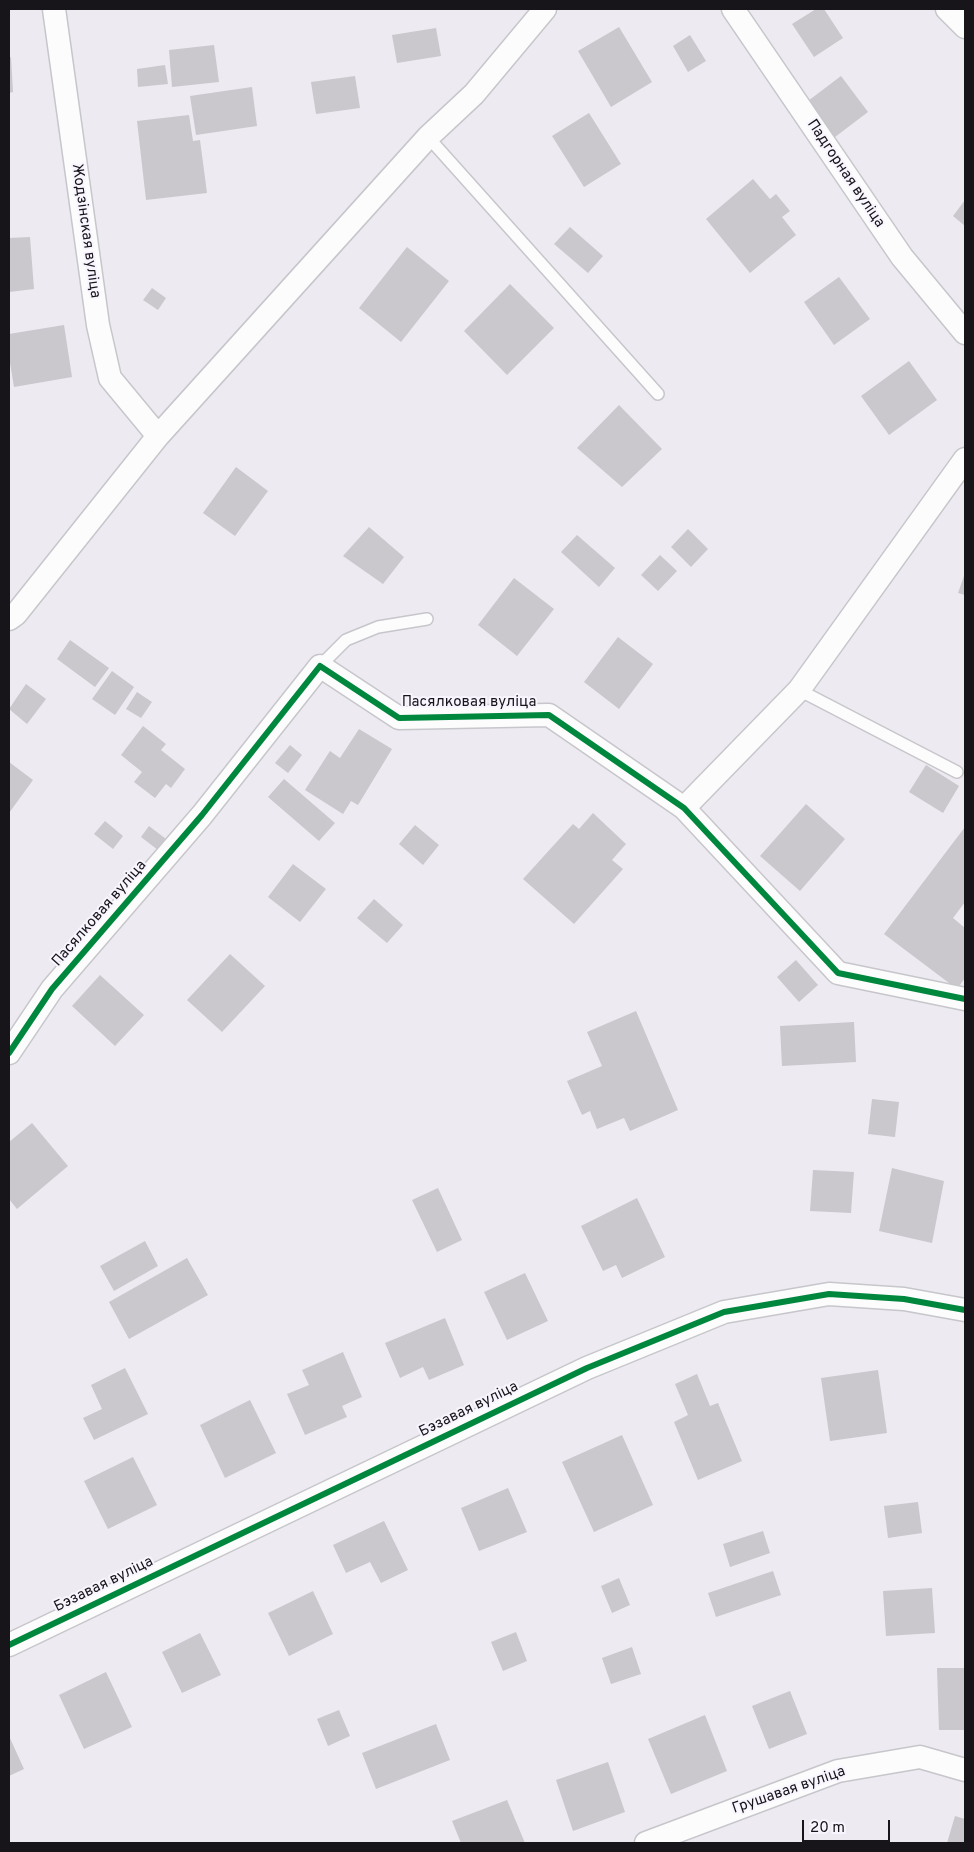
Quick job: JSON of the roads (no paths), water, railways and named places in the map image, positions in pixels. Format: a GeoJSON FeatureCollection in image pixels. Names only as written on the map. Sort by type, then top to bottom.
{"type":"FeatureCollection","features":[{"type":"Feature","properties":{"kind":"street","name":"Жодзінская вуліца"},"geometry":{"type":"LineString","coordinates":[[54,9],[98,325],[110,378],[158,436]]}},
{"type":"Feature","properties":{"kind":"street"},"geometry":{"type":"LineString","coordinates":[[9,619],[16,614],[158,436],[428,137],[474,94],[545,9]]}},
{"type":"Feature","properties":{"kind":"street","name":"Падгорная вуліца"},"geometry":{"type":"LineString","coordinates":[[733,9],[902,257],[965,333]]}},
{"type":"Feature","properties":{"kind":"street"},"geometry":{"type":"LineString","coordinates":[[948,9],[965,27]]}},
{"type":"Feature","properties":{"kind":"street"},"geometry":{"type":"LineString","coordinates":[[684,808],[799,690],[965,459]]}},
{"type":"Feature","properties":{"kind":"street","name":"Пасялковая вуліца"},"geometry":{"type":"LineString","coordinates":[[9,1053],[52,989],[202,815],[320,666],[399,718],[549,715],[684,808],[838,973],[965,999]]}},
{"type":"Feature","properties":{"kind":"street","name":"Бэзавая вуліца"},"geometry":{"type":"LineString","coordinates":[[9,1645],[587,1368],[724,1312],[829,1294],[904,1299],[965,1310]]}},
{"type":"Feature","properties":{"kind":"street","name":"Грушавая вуліца"},"geometry":{"type":"LineString","coordinates":[[653,1842],[838,1771],[920,1757],[965,1770]]}},
{"type":"Feature","properties":{"kind":"lane"},"geometry":{"type":"LineString","coordinates":[[428,137],[658,394]]}},
{"type":"Feature","properties":{"kind":"lane"},"geometry":{"type":"LineString","coordinates":[[320,666],[346,640],[378,626],[427,619]]}},
{"type":"Feature","properties":{"kind":"lane"},"geometry":{"type":"LineString","coordinates":[[799,690],[957,772]]}}]}
